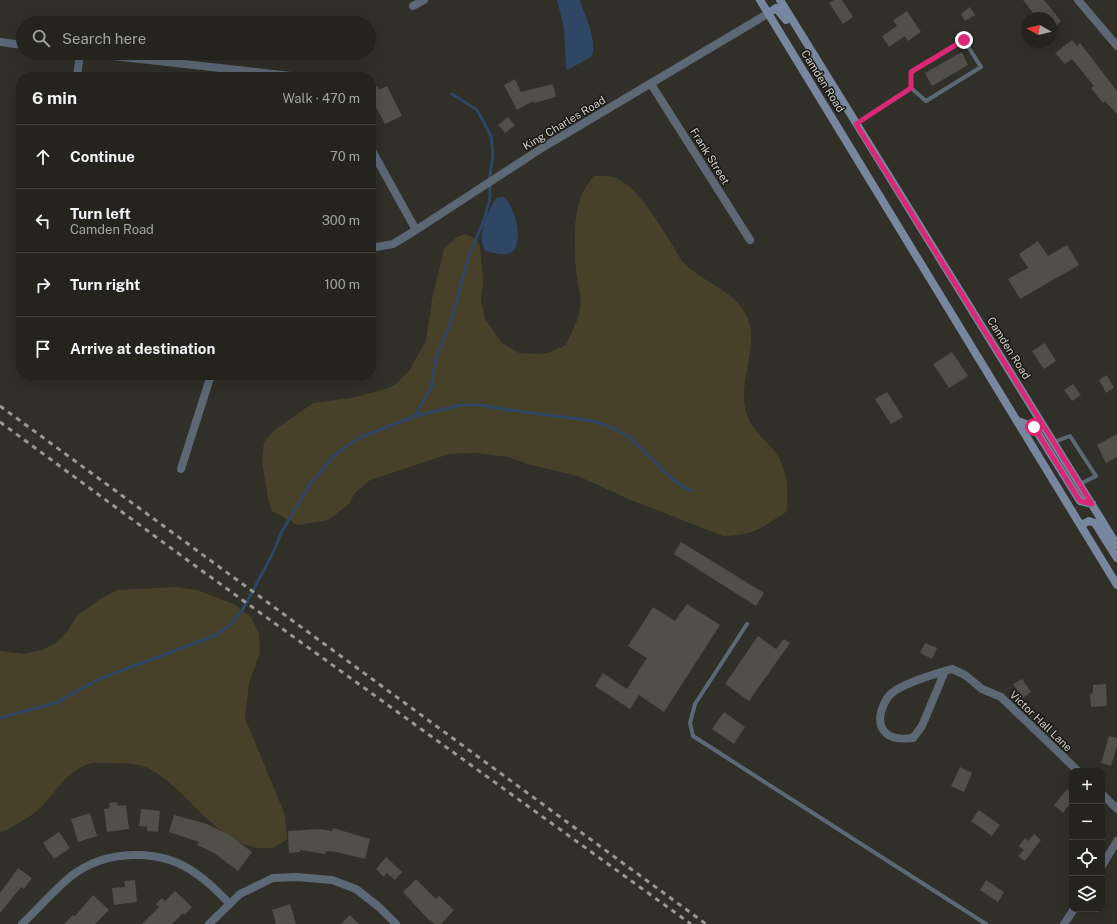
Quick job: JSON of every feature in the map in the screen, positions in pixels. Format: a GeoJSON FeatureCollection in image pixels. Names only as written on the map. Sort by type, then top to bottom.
{"type":"FeatureCollection","features":[{"type":"Feature","properties":{"kind":"main road","name":"Camden Road"},"geometry":{"type":"LineString","coordinates":[[760,0],[1082,524],[1117,584]]}},
{"type":"Feature","properties":{"kind":"main road","name":"Camden Road"},"geometry":{"type":"LineString","coordinates":[[780,0],[1117,545]]}},
{"type":"Feature","properties":{"kind":"main road"},"geometry":{"type":"LineString","coordinates":[[769,13],[776,8],[781,12],[816,68],[854,120]]}},
{"type":"Feature","properties":{"kind":"main road"},"geometry":{"type":"LineString","coordinates":[[1018,421],[1034,427],[1080,501],[1092,504]]}},
{"type":"Feature","properties":{"kind":"main road"},"geometry":{"type":"LineString","coordinates":[[1082,524],[1089,521],[1095,523],[1117,558]]}},
{"type":"Feature","properties":{"kind":"street"},"geometry":{"type":"LineString","coordinates":[[413,6],[424,0]]}},
{"type":"Feature","properties":{"kind":"street"},"geometry":{"type":"LineString","coordinates":[[1078,0],[1117,46]]}},
{"type":"Feature","properties":{"kind":"street","name":"King Charles Road"},"geometry":{"type":"LineString","coordinates":[[376,247],[393,244],[542,148],[769,13]]}},
{"type":"Feature","properties":{"kind":"street"},"geometry":{"type":"LineString","coordinates":[[0,42],[16,44]]}},
{"type":"Feature","properties":{"kind":"street"},"geometry":{"type":"LineString","coordinates":[[78,72],[79,60]]}},
{"type":"Feature","properties":{"kind":"street"},"geometry":{"type":"LineString","coordinates":[[148,60],[255,72]]}},
{"type":"Feature","properties":{"kind":"street","name":"Frank Street"},"geometry":{"type":"LineString","coordinates":[[651,84],[750,240]]}},
{"type":"Feature","properties":{"kind":"street"},"geometry":{"type":"LineString","coordinates":[[376,158],[416,230]]}},
{"type":"Feature","properties":{"kind":"street"},"geometry":{"type":"LineString","coordinates":[[181,469],[209,380]]}},
{"type":"Feature","properties":{"kind":"street","name":"Victor Hall Lane"},"geometry":{"type":"LineString","coordinates":[[945,671],[952,669],[965,676],[982,689],[1000,697],[1075,768]]}},
{"type":"Feature","properties":{"kind":"street"},"geometry":{"type":"LineString","coordinates":[[945,671],[922,726],[914,738],[900,739],[888,735],[881,727],[880,717],[883,705],[888,698],[896,690],[945,671]]}},
{"type":"Feature","properties":{"kind":"street"},"geometry":{"type":"LineString","coordinates":[[1105,797],[1117,809]]}},
{"type":"Feature","properties":{"kind":"street"},"geometry":{"type":"LineString","coordinates":[[1105,861],[1117,841]]}},
{"type":"Feature","properties":{"kind":"street"},"geometry":{"type":"LineString","coordinates":[[22,924],[70,877],[92,862],[116,856],[146,856],[174,861],[198,874],[230,904]]}},
{"type":"Feature","properties":{"kind":"street"},"geometry":{"type":"LineString","coordinates":[[209,924],[240,894],[273,878],[296,877],[332,880],[356,889],[379,907],[396,924]]}},
{"type":"Feature","properties":{"kind":"street"},"geometry":{"type":"LineString","coordinates":[[1064,924],[1072,912]]}},
{"type":"Feature","properties":{"kind":"lane"},"geometry":{"type":"LineString","coordinates":[[964,40],[981,67],[926,101],[911,88],[911,72],[964,40]]}},
{"type":"Feature","properties":{"kind":"lane"},"geometry":{"type":"LineString","coordinates":[[854,120],[911,88]]}},
{"type":"Feature","properties":{"kind":"lane"},"geometry":{"type":"LineString","coordinates":[[1054,442],[1070,436],[1096,476],[1080,484]]}},
{"type":"Feature","properties":{"kind":"lane"},"geometry":{"type":"LineString","coordinates":[[747,624],[695,704],[690,723],[693,736],[986,924]]}},
{"type":"Feature","properties":{"kind":"shaded area"},"geometry":{"type":"Polygon","coordinates":[[[594,176],[613,177],[626,184],[634,191],[649,209],[683,262],[693,271],[729,295],[743,309],[748,319],[751,331],[750,355],[745,379],[744,403],[747,415],[753,427],[778,456],[784,469],[787,484],[786,512],[757,530],[743,534],[723,536],[626,498],[578,476],[528,464],[508,457],[477,453],[449,454],[370,480],[355,493],[349,504],[328,520],[298,525],[272,511],[268,499],[262,460],[264,442],[276,429],[313,403],[351,398],[385,389],[396,384],[408,372],[426,341],[432,299],[444,249],[457,237],[464,234],[472,237],[480,245],[483,281],[481,300],[485,319],[502,343],[519,353],[538,354],[548,353],[566,345],[578,317],[580,303],[575,246],[578,208],[581,197],[594,176]]]}},
{"type":"Feature","properties":{"kind":"shaded area"},"geometry":{"type":"Polygon","coordinates":[[[175,587],[197,590],[234,604],[251,617],[259,634],[260,653],[249,683],[245,718],[285,815],[287,839],[271,848],[254,847],[238,841],[223,832],[208,820],[182,794],[155,772],[134,764],[123,763],[93,763],[76,770],[62,782],[45,803],[34,813],[5,831],[0,832],[0,651],[24,654],[42,650],[57,642],[67,632],[77,616],[99,600],[117,590],[175,587]]]}},
{"type":"Feature","properties":{"kind":"water"},"geometry":{"type":"Polygon","coordinates":[[[557,0],[580,0],[592,35],[592,56],[568,70],[566,68],[564,28],[557,0]]]}},
{"type":"Feature","properties":{"kind":"water"},"geometry":{"type":"Polygon","coordinates":[[[503,197],[512,209],[518,237],[513,251],[507,254],[499,254],[485,251],[482,231],[496,198],[503,197]]]}},
{"type":"Feature","properties":{"kind":"building"},"geometry":{"type":"Polygon","coordinates":[[[834,0],[842,0],[853,17],[843,24],[829,3],[834,0]]]}},
{"type":"Feature","properties":{"kind":"building"},"geometry":{"type":"Polygon","coordinates":[[[1023,0],[1044,0],[1054,12],[1032,12],[1023,0]]]}},
{"type":"Feature","properties":{"kind":"building"},"geometry":{"type":"Polygon","coordinates":[[[970,7],[975,15],[965,21],[961,14],[970,7]]]}},
{"type":"Feature","properties":{"kind":"building"},"geometry":{"type":"Polygon","coordinates":[[[907,11],[921,32],[908,41],[905,36],[889,47],[882,36],[897,26],[893,20],[907,11]]]}},
{"type":"Feature","properties":{"kind":"building"},"geometry":{"type":"Polygon","coordinates":[[[1057,16],[1061,21],[1057,25],[1057,16]]]}},
{"type":"Feature","properties":{"kind":"building"},"geometry":{"type":"Polygon","coordinates":[[[1072,40],[1077,46],[1080,43],[1117,91],[1117,114],[1105,101],[1103,103],[1091,88],[1094,86],[1072,59],[1065,64],[1055,53],[1072,40]]]}},
{"type":"Feature","properties":{"kind":"building"},"geometry":{"type":"Polygon","coordinates":[[[962,52],[968,65],[932,86],[925,73],[962,52]]]}},
{"type":"Feature","properties":{"kind":"building"},"geometry":{"type":"Polygon","coordinates":[[[515,79],[521,92],[553,84],[556,97],[534,103],[533,101],[517,110],[504,85],[515,79]]]}},
{"type":"Feature","properties":{"kind":"building"},"geometry":{"type":"Polygon","coordinates":[[[376,86],[379,90],[387,86],[402,116],[385,124],[376,107],[376,86]]]}},
{"type":"Feature","properties":{"kind":"building"},"geometry":{"type":"Polygon","coordinates":[[[508,117],[515,125],[505,133],[498,125],[508,117]]]}},
{"type":"Feature","properties":{"kind":"building"},"geometry":{"type":"Polygon","coordinates":[[[1038,241],[1048,256],[1067,245],[1079,265],[1020,299],[1008,279],[1028,268],[1019,254],[1038,241]]]}},
{"type":"Feature","properties":{"kind":"building"},"geometry":{"type":"Polygon","coordinates":[[[1045,343],[1056,361],[1044,369],[1032,351],[1045,343]]]}},
{"type":"Feature","properties":{"kind":"building"},"geometry":{"type":"Polygon","coordinates":[[[952,352],[968,376],[949,388],[933,364],[952,352]]]}},
{"type":"Feature","properties":{"kind":"building"},"geometry":{"type":"Polygon","coordinates":[[[1107,375],[1114,388],[1106,393],[1099,380],[1107,375]]]}},
{"type":"Feature","properties":{"kind":"building"},"geometry":{"type":"Polygon","coordinates":[[[1073,384],[1081,395],[1072,401],[1064,390],[1073,384]]]}},
{"type":"Feature","properties":{"kind":"building"},"geometry":{"type":"Polygon","coordinates":[[[887,392],[903,417],[891,424],[875,399],[887,392]]]}},
{"type":"Feature","properties":{"kind":"building"},"geometry":{"type":"Polygon","coordinates":[[[1117,434],[1117,457],[1106,463],[1097,445],[1117,434]]]}},
{"type":"Feature","properties":{"kind":"building"},"geometry":{"type":"Polygon","coordinates":[[[681,542],[764,593],[756,606],[674,554],[681,542]]]}},
{"type":"Feature","properties":{"kind":"building"},"geometry":{"type":"Polygon","coordinates":[[[687,604],[720,625],[664,712],[639,695],[630,709],[595,686],[603,673],[627,689],[647,658],[628,646],[653,607],[675,621],[687,604]]]}},
{"type":"Feature","properties":{"kind":"building"},"geometry":{"type":"Polygon","coordinates":[[[758,636],[776,649],[784,639],[790,643],[749,701],[725,684],[758,636]]]}},
{"type":"Feature","properties":{"kind":"building"},"geometry":{"type":"Polygon","coordinates":[[[925,643],[937,648],[932,659],[920,653],[925,643]]]}},
{"type":"Feature","properties":{"kind":"building"},"geometry":{"type":"Polygon","coordinates":[[[1022,679],[1031,692],[1023,698],[1013,684],[1022,679]]]}},
{"type":"Feature","properties":{"kind":"building"},"geometry":{"type":"Polygon","coordinates":[[[1106,684],[1107,706],[1091,707],[1090,694],[1093,693],[1093,685],[1106,684]]]}},
{"type":"Feature","properties":{"kind":"building"},"geometry":{"type":"Polygon","coordinates":[[[724,712],[745,727],[734,744],[712,729],[724,712]]]}},
{"type":"Feature","properties":{"kind":"building"},"geometry":{"type":"Polygon","coordinates":[[[1109,736],[1117,738],[1117,746],[1111,766],[1101,763],[1109,736]]]}},
{"type":"Feature","properties":{"kind":"building"},"geometry":{"type":"Polygon","coordinates":[[[960,767],[972,773],[964,792],[951,786],[960,767]]]}},
{"type":"Feature","properties":{"kind":"building"},"geometry":{"type":"Polygon","coordinates":[[[1067,789],[1069,791],[1069,807],[1068,806],[1063,813],[1054,805],[1067,789]]]}},
{"type":"Feature","properties":{"kind":"building"},"geometry":{"type":"Polygon","coordinates":[[[117,802],[118,806],[126,805],[129,829],[107,832],[104,809],[110,808],[109,803],[117,802]]]}},
{"type":"Feature","properties":{"kind":"building"},"geometry":{"type":"Polygon","coordinates":[[[141,809],[160,811],[158,832],[147,831],[147,827],[139,826],[141,809]]]}},
{"type":"Feature","properties":{"kind":"building"},"geometry":{"type":"Polygon","coordinates":[[[979,810],[1000,825],[992,836],[971,821],[979,810]]]}},
{"type":"Feature","properties":{"kind":"building"},"geometry":{"type":"Polygon","coordinates":[[[90,813],[97,836],[78,842],[71,819],[90,813]]]}},
{"type":"Feature","properties":{"kind":"building"},"geometry":{"type":"Polygon","coordinates":[[[174,815],[207,824],[229,835],[252,852],[238,871],[214,853],[197,845],[199,842],[169,832],[174,815]]]}},
{"type":"Feature","properties":{"kind":"building"},"geometry":{"type":"Polygon","coordinates":[[[333,828],[370,839],[365,859],[337,852],[326,851],[325,854],[300,850],[300,852],[289,853],[288,831],[319,829],[332,831],[333,828]]]}},
{"type":"Feature","properties":{"kind":"building"},"geometry":{"type":"Polygon","coordinates":[[[59,832],[70,848],[54,859],[43,843],[59,832]]]}},
{"type":"Feature","properties":{"kind":"building"},"geometry":{"type":"Polygon","coordinates":[[[1034,834],[1041,840],[1025,861],[1018,856],[1024,850],[1019,846],[1025,838],[1028,841],[1034,834]]]}},
{"type":"Feature","properties":{"kind":"building"},"geometry":{"type":"Polygon","coordinates":[[[386,857],[402,872],[395,880],[387,873],[384,877],[376,869],[386,857]]]}},
{"type":"Feature","properties":{"kind":"building"},"geometry":{"type":"Polygon","coordinates":[[[18,868],[32,878],[24,889],[21,887],[0,913],[0,893],[18,868]]]}},
{"type":"Feature","properties":{"kind":"building"},"geometry":{"type":"Polygon","coordinates":[[[416,879],[436,899],[439,896],[454,910],[441,924],[435,924],[428,919],[403,892],[416,879]]]}},
{"type":"Feature","properties":{"kind":"building"},"geometry":{"type":"Polygon","coordinates":[[[135,880],[137,902],[114,905],[112,888],[125,887],[124,881],[135,880]]]}},
{"type":"Feature","properties":{"kind":"building"},"geometry":{"type":"Polygon","coordinates":[[[986,880],[1004,892],[998,902],[980,890],[986,880]]]}},
{"type":"Feature","properties":{"kind":"building"},"geometry":{"type":"Polygon","coordinates":[[[175,891],[192,907],[185,915],[183,913],[172,924],[142,924],[159,907],[156,904],[162,898],[165,901],[175,891]]]}},
{"type":"Feature","properties":{"kind":"building"},"geometry":{"type":"Polygon","coordinates":[[[93,895],[109,910],[95,924],[64,924],[73,915],[75,916],[93,895]]]}},
{"type":"Feature","properties":{"kind":"building"},"geometry":{"type":"Polygon","coordinates":[[[290,904],[296,924],[276,924],[272,910],[290,904]]]}},
{"type":"Feature","properties":{"kind":"building"},"geometry":{"type":"Polygon","coordinates":[[[350,915],[359,924],[341,924],[350,915]]]}},
{"type":"Feature","properties":{"kind":"waterway"},"geometry":{"type":"LineString","coordinates":[[415,416],[431,388],[436,358],[452,318],[468,259],[484,220],[490,198],[490,175],[493,156],[491,136],[477,110],[452,94]]}},
{"type":"Feature","properties":{"kind":"waterway"},"geometry":{"type":"LineString","coordinates":[[0,718],[58,702],[99,679],[214,636],[229,626],[242,611],[273,553],[281,533],[310,484],[333,457],[346,446],[364,436],[415,416],[461,405],[481,405],[593,421],[610,427],[629,437],[671,478],[683,487],[693,491]]}},
{"type":"Feature","properties":{"kind":"railway"},"geometry":{"type":"LineString","coordinates":[[0,406],[706,924]]}},
{"type":"Feature","properties":{"kind":"railway"},"geometry":{"type":"LineString","coordinates":[[0,422],[194,565],[691,924]]}},
{"type":"Feature","properties":{"kind":"route"},"geometry":{"type":"LineString","coordinates":[[964,40],[911,72],[911,88],[856,124],[1092,504],[1080,501],[1034,427]]}}]}
